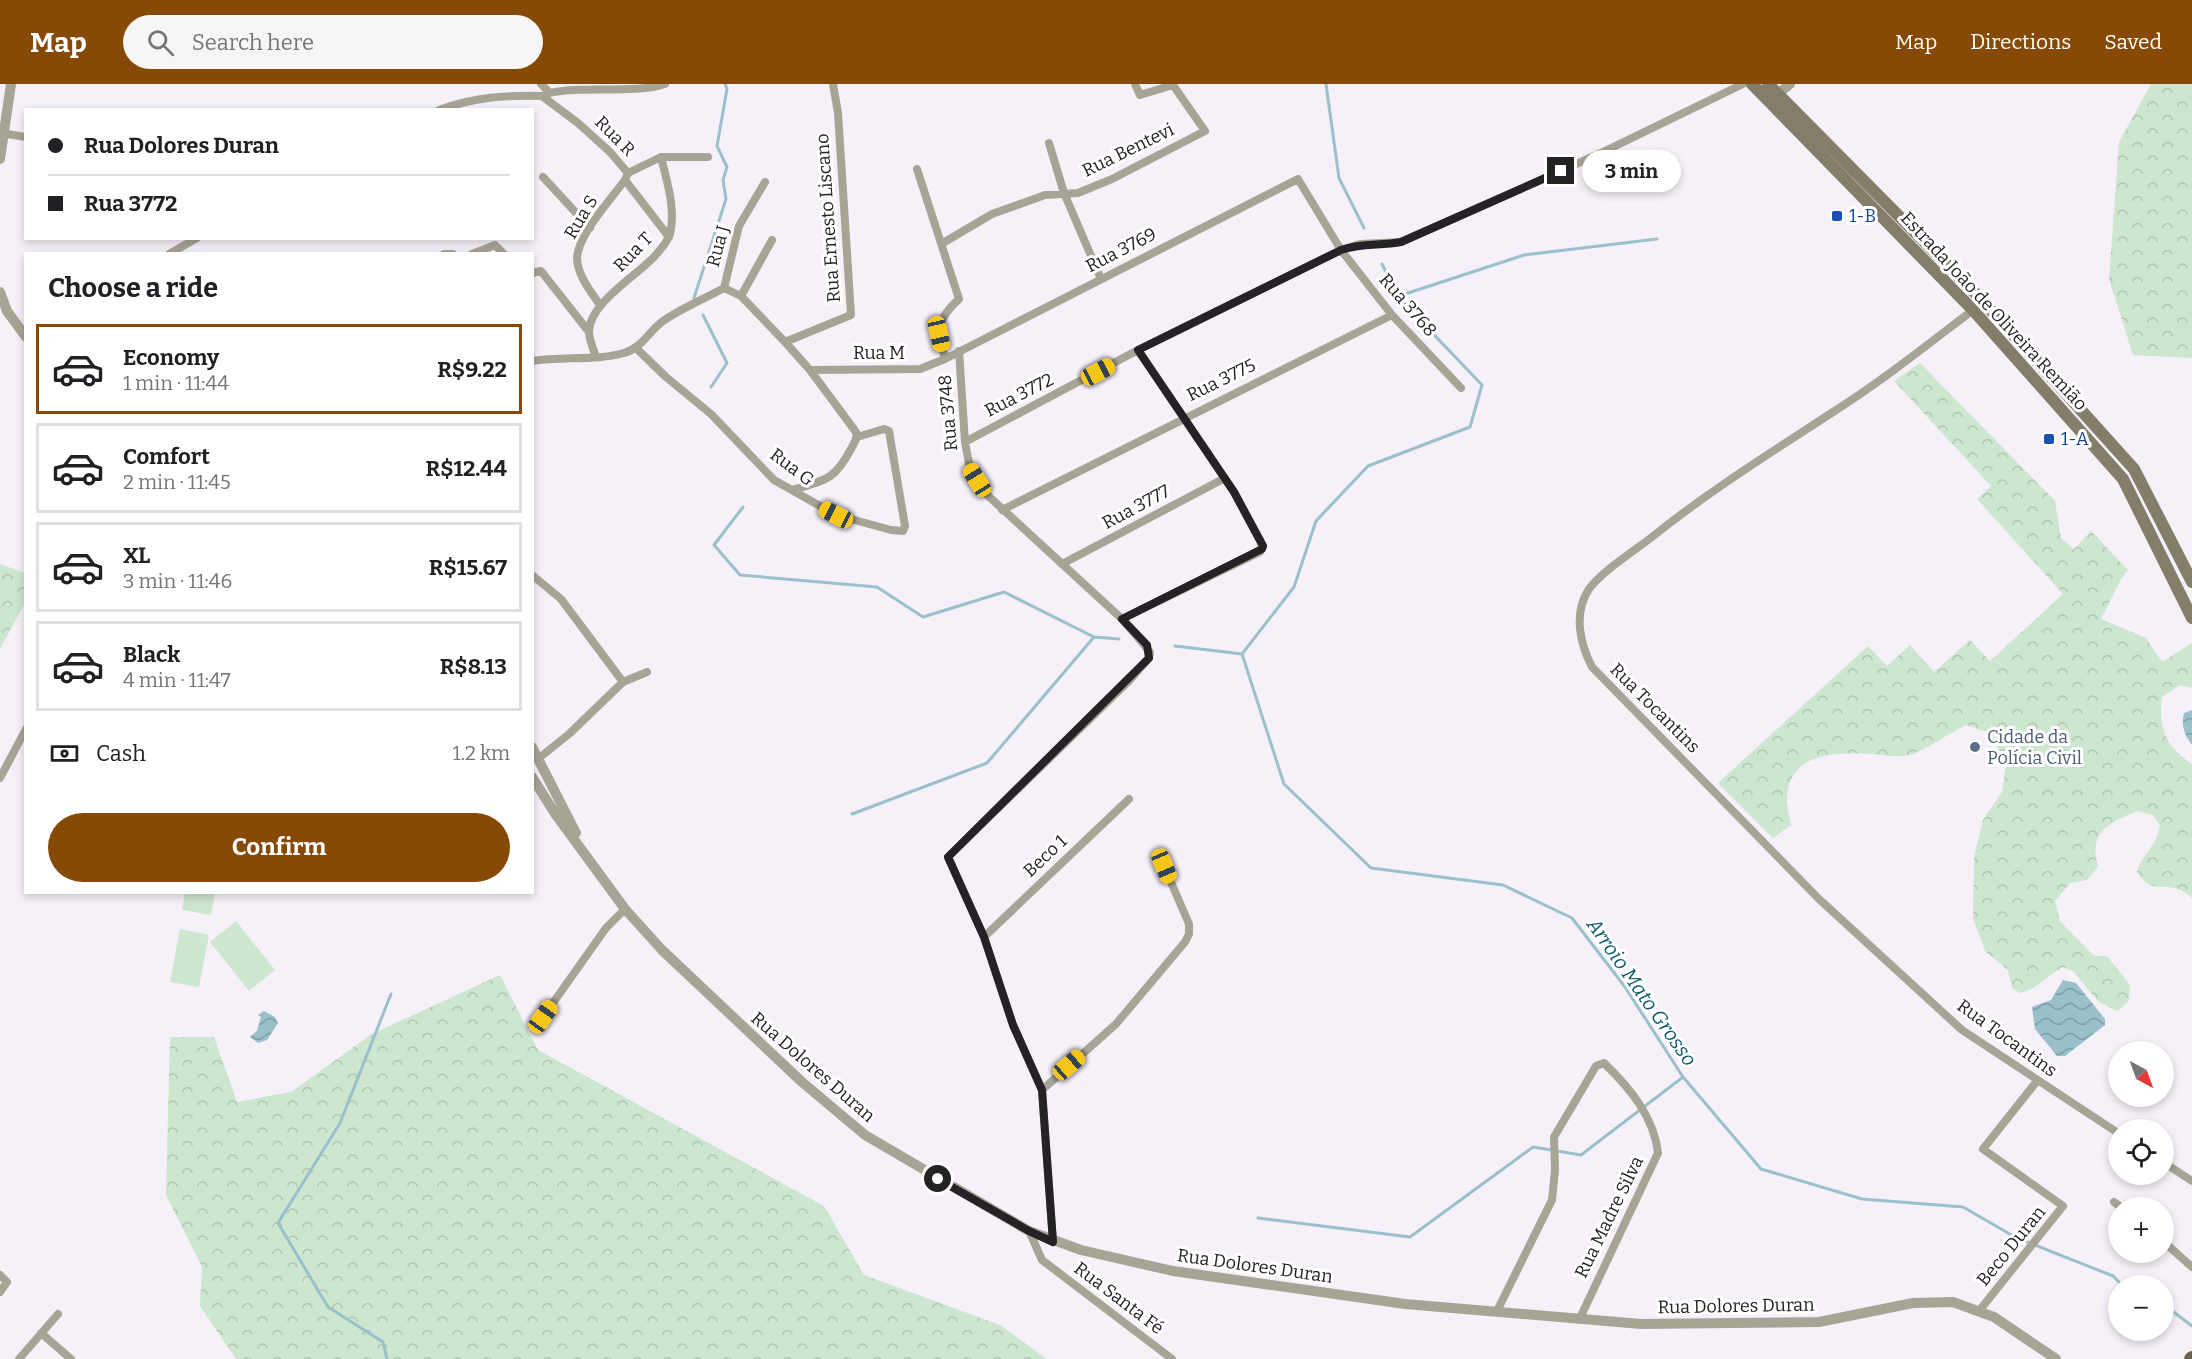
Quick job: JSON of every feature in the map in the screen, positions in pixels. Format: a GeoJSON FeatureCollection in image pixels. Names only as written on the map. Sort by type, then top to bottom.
{"type":"FeatureCollection","features":[{"type":"Feature","properties":{"kind":"main road","name":"Estrada João de Oliveira Remião"},"geometry":{"type":"LineString","coordinates":[[1752,84],[1773,98],[1980,298],[2134,469],[2192,582]]}},
{"type":"Feature","properties":{"kind":"main road","name":"Estrada João de Oliveira Remião"},"geometry":{"type":"LineString","coordinates":[[1768,84],[1773,98],[1974,310],[2123,479],[2192,618]]}},
{"type":"Feature","properties":{"kind":"street"},"geometry":{"type":"LineString","coordinates":[[0,159],[11,84]]}},
{"type":"Feature","properties":{"kind":"street","name":"Rua Ernesto Liscano"},"geometry":{"type":"LineString","coordinates":[[785,342],[851,315],[838,113],[833,84]]}},
{"type":"Feature","properties":{"kind":"street","name":"Rua Bentevi"},"geometry":{"type":"LineString","coordinates":[[943,243],[992,214],[1045,195],[1078,193],[1112,179],[1204,132],[1173,85],[1140,95],[1135,84]]}},
{"type":"Feature","properties":{"kind":"street","name":"Rua 3772"},"geometry":{"type":"LineString","coordinates":[[965,442],[1138,350],[1341,250],[1360,244],[1385,245],[1401,242],[1601,153],[1743,84]]}},
{"type":"Feature","properties":{"kind":"street"},"geometry":{"type":"LineString","coordinates":[[1773,98],[1790,84]]}},
{"type":"Feature","properties":{"kind":"street"},"geometry":{"type":"LineString","coordinates":[[444,108],[466,100],[560,88],[662,85]]}},
{"type":"Feature","properties":{"kind":"street","name":"Rua R"},"geometry":{"type":"LineString","coordinates":[[544,90],[610,152],[669,237]]}},
{"type":"Feature","properties":{"kind":"street"},"geometry":{"type":"LineString","coordinates":[[2,133],[24,137]]}},
{"type":"Feature","properties":{"kind":"street"},"geometry":{"type":"LineString","coordinates":[[1049,142],[1064,193],[1101,279]]}},
{"type":"Feature","properties":{"kind":"street","name":"Rua S"},"geometry":{"type":"LineString","coordinates":[[600,305],[580,272],[577,258],[590,228],[626,177],[661,157],[708,157]]}},
{"type":"Feature","properties":{"kind":"street","name":"Rua T"},"geometry":{"type":"LineString","coordinates":[[589,332],[592,317],[600,305],[643,268],[669,237],[672,223],[671,203],[661,157]]}},
{"type":"Feature","properties":{"kind":"street","name":"Rua 3748"},"geometry":{"type":"LineString","coordinates":[[917,169],[943,243],[959,298],[943,315],[939,326],[945,359],[959,351],[965,442],[970,469],[984,492],[1002,510],[1104,602],[1147,645],[1149,658],[948,857],[984,937]]}},
{"type":"Feature","properties":{"kind":"street"},"geometry":{"type":"LineString","coordinates":[[543,177],[590,228]]}},
{"type":"Feature","properties":{"kind":"street","name":"Rua 3768"},"geometry":{"type":"LineString","coordinates":[[1298,179],[1341,250],[1392,315],[1461,388]]}},
{"type":"Feature","properties":{"kind":"street","name":"Rua 3769"},"geometry":{"type":"LineString","coordinates":[[959,351],[1298,179]]}},
{"type":"Feature","properties":{"kind":"street","name":"Rua J"},"geometry":{"type":"LineString","coordinates":[[724,288],[739,226],[765,182]]}},
{"type":"Feature","properties":{"kind":"street"},"geometry":{"type":"LineString","coordinates":[[172,252],[194,240]]}},
{"type":"Feature","properties":{"kind":"street"},"geometry":{"type":"LineString","coordinates":[[741,296],[772,240]]}},
{"type":"Feature","properties":{"kind":"street"},"geometry":{"type":"LineString","coordinates":[[477,252],[495,245],[502,252]]}},
{"type":"Feature","properties":{"kind":"street"},"geometry":{"type":"LineString","coordinates":[[534,273],[541,271],[589,332],[596,357]]}},
{"type":"Feature","properties":{"kind":"street"},"geometry":{"type":"LineString","coordinates":[[534,361],[556,357],[596,357],[636,348],[661,322],[724,288],[741,296],[810,370],[852,424],[857,437],[843,464],[831,477],[792,490]]}},
{"type":"Feature","properties":{"kind":"street"},"geometry":{"type":"LineString","coordinates":[[0,292],[7,311],[24,333]]}},
{"type":"Feature","properties":{"kind":"street","name":"Rua Tocantins"},"geometry":{"type":"LineString","coordinates":[[1974,310],[1846,404],[1678,516],[1602,577],[1589,590],[1583,606],[1579,634],[1583,650],[1592,667],[1819,899],[1962,1030],[2108,1127]]}},
{"type":"Feature","properties":{"kind":"street","name":"Rua 3775"},"geometry":{"type":"LineString","coordinates":[[1002,510],[1392,315]]}},
{"type":"Feature","properties":{"kind":"street","name":"Rua G"},"geometry":{"type":"LineString","coordinates":[[636,348],[666,377],[711,414],[774,480],[836,515],[891,530],[903,531],[905,526],[889,431],[884,429],[857,437]]}},
{"type":"Feature","properties":{"kind":"street"},"geometry":{"type":"LineString","coordinates":[[1122,619],[1262,549],[1263,546],[1225,478],[1182,418],[1138,350]]}},
{"type":"Feature","properties":{"kind":"street","name":"Rua M"},"geometry":{"type":"LineString","coordinates":[[810,370],[920,369],[945,359]]}},
{"type":"Feature","properties":{"kind":"street","name":"Rua 3777"},"geometry":{"type":"LineString","coordinates":[[1062,564],[1225,478]]}},
{"type":"Feature","properties":{"kind":"street"},"geometry":{"type":"LineString","coordinates":[[534,577],[561,598],[623,682]]}},
{"type":"Feature","properties":{"kind":"street"},"geometry":{"type":"LineString","coordinates":[[536,757],[569,734],[623,682],[647,672]]}},
{"type":"Feature","properties":{"kind":"street"},"geometry":{"type":"LineString","coordinates":[[0,778],[24,733]]}},
{"type":"Feature","properties":{"kind":"street","name":"Rua Dolores Duran"},"geometry":{"type":"LineString","coordinates":[[536,757],[584,850]]}},
{"type":"Feature","properties":{"kind":"street","name":"Rua Dolores Duran"},"geometry":{"type":"LineString","coordinates":[[534,780],[556,815],[584,850],[625,909],[662,950],[715,1002],[802,1082],[865,1135],[1029,1231],[1053,1242],[1173,1271],[1405,1304],[1641,1324],[1819,1323],[1932,1301],[1953,1302],[1994,1317],[2056,1359]]}},
{"type":"Feature","properties":{"kind":"street","name":"Beco 1"},"geometry":{"type":"LineString","coordinates":[[984,937],[1129,800]]}},
{"type":"Feature","properties":{"kind":"street"},"geometry":{"type":"LineString","coordinates":[[1042,1090],[1116,1024],[1185,942],[1189,934],[1189,924],[1164,866]]}},
{"type":"Feature","properties":{"kind":"street"},"geometry":{"type":"LineString","coordinates":[[543,1017],[606,928],[625,909]]}},
{"type":"Feature","properties":{"kind":"street"},"geometry":{"type":"LineString","coordinates":[[984,937],[1013,1025],[1042,1090],[1053,1242]]}},
{"type":"Feature","properties":{"kind":"street","name":"Rua Madre Silva"},"geometry":{"type":"LineString","coordinates":[[1497,1311],[1552,1200],[1555,1170],[1554,1137],[1596,1066],[1605,1064],[1629,1087],[1646,1116],[1658,1154],[1580,1318]]}},
{"type":"Feature","properties":{"kind":"street","name":"Beco Duran"},"geometry":{"type":"LineString","coordinates":[[1979,1311],[2063,1206],[1983,1149],[2037,1081]]}},
{"type":"Feature","properties":{"kind":"street"},"geometry":{"type":"LineString","coordinates":[[2174,1169],[2192,1181]]}},
{"type":"Feature","properties":{"kind":"street","name":"Rua Santa Fé"},"geometry":{"type":"LineString","coordinates":[[1029,1231],[1042,1260],[1172,1359]]}},
{"type":"Feature","properties":{"kind":"street"},"geometry":{"type":"LineString","coordinates":[[2174,1251],[2192,1267]]}},
{"type":"Feature","properties":{"kind":"street"},"geometry":{"type":"LineString","coordinates":[[0,1275],[7,1282],[0,1292]]}},
{"type":"Feature","properties":{"kind":"street"},"geometry":{"type":"LineString","coordinates":[[19,1359],[58,1314]]}},
{"type":"Feature","properties":{"kind":"street"},"geometry":{"type":"LineString","coordinates":[[41,1333],[71,1359]]}},
{"type":"Feature","properties":{"kind":"green space"},"geometry":{"type":"Polygon","coordinates":[[[2151,84],[2192,84],[2192,358],[2133,355],[2109,279],[2119,142],[2151,84]]]}},
{"type":"Feature","properties":{"kind":"green space"},"geometry":{"type":"Polygon","coordinates":[[[1920,363],[2055,501],[2061,538],[2074,549],[2091,531],[2128,570],[2101,619],[2146,638],[2162,662],[2192,643],[2192,688],[2180,685],[2162,697],[2161,718],[2170,744],[2192,764],[2192,898],[2177,889],[2150,885],[2137,872],[2156,839],[2160,825],[2153,815],[2138,811],[2110,824],[2103,830],[2096,845],[2098,867],[2087,880],[2070,883],[2055,901],[2060,921],[2093,955],[2108,957],[2130,985],[2129,1000],[2118,1011],[2099,1002],[2073,971],[2063,967],[2031,989],[2020,993],[2012,988],[2008,970],[1985,951],[1973,919],[1974,857],[1983,820],[2002,792],[2006,763],[1990,733],[1966,725],[1910,755],[1846,754],[1832,755],[1807,762],[1797,770],[1790,782],[1787,800],[1791,825],[1773,838],[1718,783],[1868,646],[1887,666],[1910,645],[1934,672],[1970,640],[1990,661],[2063,594],[1977,499],[1991,486],[1894,381],[1920,363]]]}},
{"type":"Feature","properties":{"kind":"green space"},"geometry":{"type":"Polygon","coordinates":[[[0,564],[24,573],[24,605],[0,649],[0,564]]]}},
{"type":"Feature","properties":{"kind":"green space"},"geometry":{"type":"Polygon","coordinates":[[[185,894],[215,894],[211,915],[182,910],[185,894]]]}},
{"type":"Feature","properties":{"kind":"green space"},"geometry":{"type":"Polygon","coordinates":[[[236,921],[275,970],[249,991],[210,942],[236,921]]]}},
{"type":"Feature","properties":{"kind":"green space"},"geometry":{"type":"Polygon","coordinates":[[[180,929],[209,935],[199,987],[170,982],[180,929]]]}},
{"type":"Feature","properties":{"kind":"green space"},"geometry":{"type":"Polygon","coordinates":[[[500,975],[538,1050],[824,1206],[864,1275],[1000,1325],[1047,1359],[236,1359],[200,1306],[202,1267],[166,1195],[170,1037],[214,1037],[237,1102],[291,1092],[372,1034],[500,975]]]}},
{"type":"Feature","properties":{"kind":"water"},"geometry":{"type":"Polygon","coordinates":[[[2192,710],[2192,745],[2185,734],[2183,722],[2184,713],[2192,710]]]}},
{"type":"Feature","properties":{"kind":"water"},"geometry":{"type":"Polygon","coordinates":[[[2063,980],[2076,983],[2105,1019],[2105,1025],[2065,1056],[2057,1056],[2035,1029],[2032,1007],[2051,1000],[2063,980]]]}},
{"type":"Feature","properties":{"kind":"water"},"geometry":{"type":"Polygon","coordinates":[[[264,1011],[275,1017],[278,1023],[267,1040],[258,1043],[250,1037],[257,1031],[261,1017],[258,1015],[264,1011]]]}},
{"type":"Feature","properties":{"kind":"waterway","name":"Arroio Mato Grosso"},"geometry":{"type":"LineString","coordinates":[[694,298],[726,199],[723,180],[727,167],[717,146],[727,89],[725,84]]}},
{"type":"Feature","properties":{"kind":"waterway"},"geometry":{"type":"LineString","coordinates":[[1326,84],[1339,178],[1364,228]]}},
{"type":"Feature","properties":{"kind":"waterway"},"geometry":{"type":"LineString","coordinates":[[1399,296],[1524,255],[1657,239]]}},
{"type":"Feature","properties":{"kind":"waterway"},"geometry":{"type":"LineString","coordinates":[[1242,654],[1294,587],[1316,521],[1368,466],[1470,427],[1482,385],[1398,297],[1382,264]]}},
{"type":"Feature","properties":{"kind":"waterway","name":"Arroio Mato Grosso"},"geometry":{"type":"LineString","coordinates":[[703,315],[727,363],[711,387]]}},
{"type":"Feature","properties":{"kind":"waterway","name":"Arroio Mato Grosso"},"geometry":{"type":"LineString","coordinates":[[743,507],[714,545],[740,575],[877,587],[923,617],[1004,592],[1094,637],[1119,639]]}},
{"type":"Feature","properties":{"kind":"waterway"},"geometry":{"type":"LineString","coordinates":[[852,814],[987,763],[1094,637]]}},
{"type":"Feature","properties":{"kind":"waterway","name":"Arroio Mato Grosso"},"geometry":{"type":"LineString","coordinates":[[1175,646],[1242,654],[1284,784],[1371,868],[1503,885],[1572,918],[1625,987],[1683,1077],[1761,1169],[1862,1199],[1963,1207],[2015,1237],[2110,1275]]}},
{"type":"Feature","properties":{"kind":"waterway"},"geometry":{"type":"LineString","coordinates":[[387,1359],[383,1342],[328,1307],[278,1223],[340,1123],[391,994]]}},
{"type":"Feature","properties":{"kind":"waterway"},"geometry":{"type":"LineString","coordinates":[[1258,1218],[1410,1237],[1533,1147],[1581,1155],[1683,1077]]}},
{"type":"Feature","properties":{"kind":"waterway","name":"Arroio Mato Grosso"},"geometry":{"type":"LineString","coordinates":[[2174,1312],[2192,1326]]}},
{"type":"Feature","properties":{"kind":"place","name":"1-B"},"geometry":{"type":"Point","coordinates":[1837,216]}},
{"type":"Feature","properties":{"kind":"place","name":"1-A"},"geometry":{"type":"Point","coordinates":[2049,439]}},
{"type":"Feature","properties":{"kind":"place","name":"Cidade da Polícia Civil"},"geometry":{"type":"Point","coordinates":[1975,747]}},
{"type":"Feature","properties":{"kind":"route"},"geometry":{"type":"LineString","coordinates":[[938,1179],[1029,1231],[1053,1242],[1042,1090],[1023,1052],[984,937],[948,857],[1128,682],[1149,658],[1150,652],[1147,645],[1122,619],[1260,552],[1263,546],[1234,492],[1138,350],[1341,250],[1360,244],[1385,245],[1401,242],[1561,171]]}}]}
